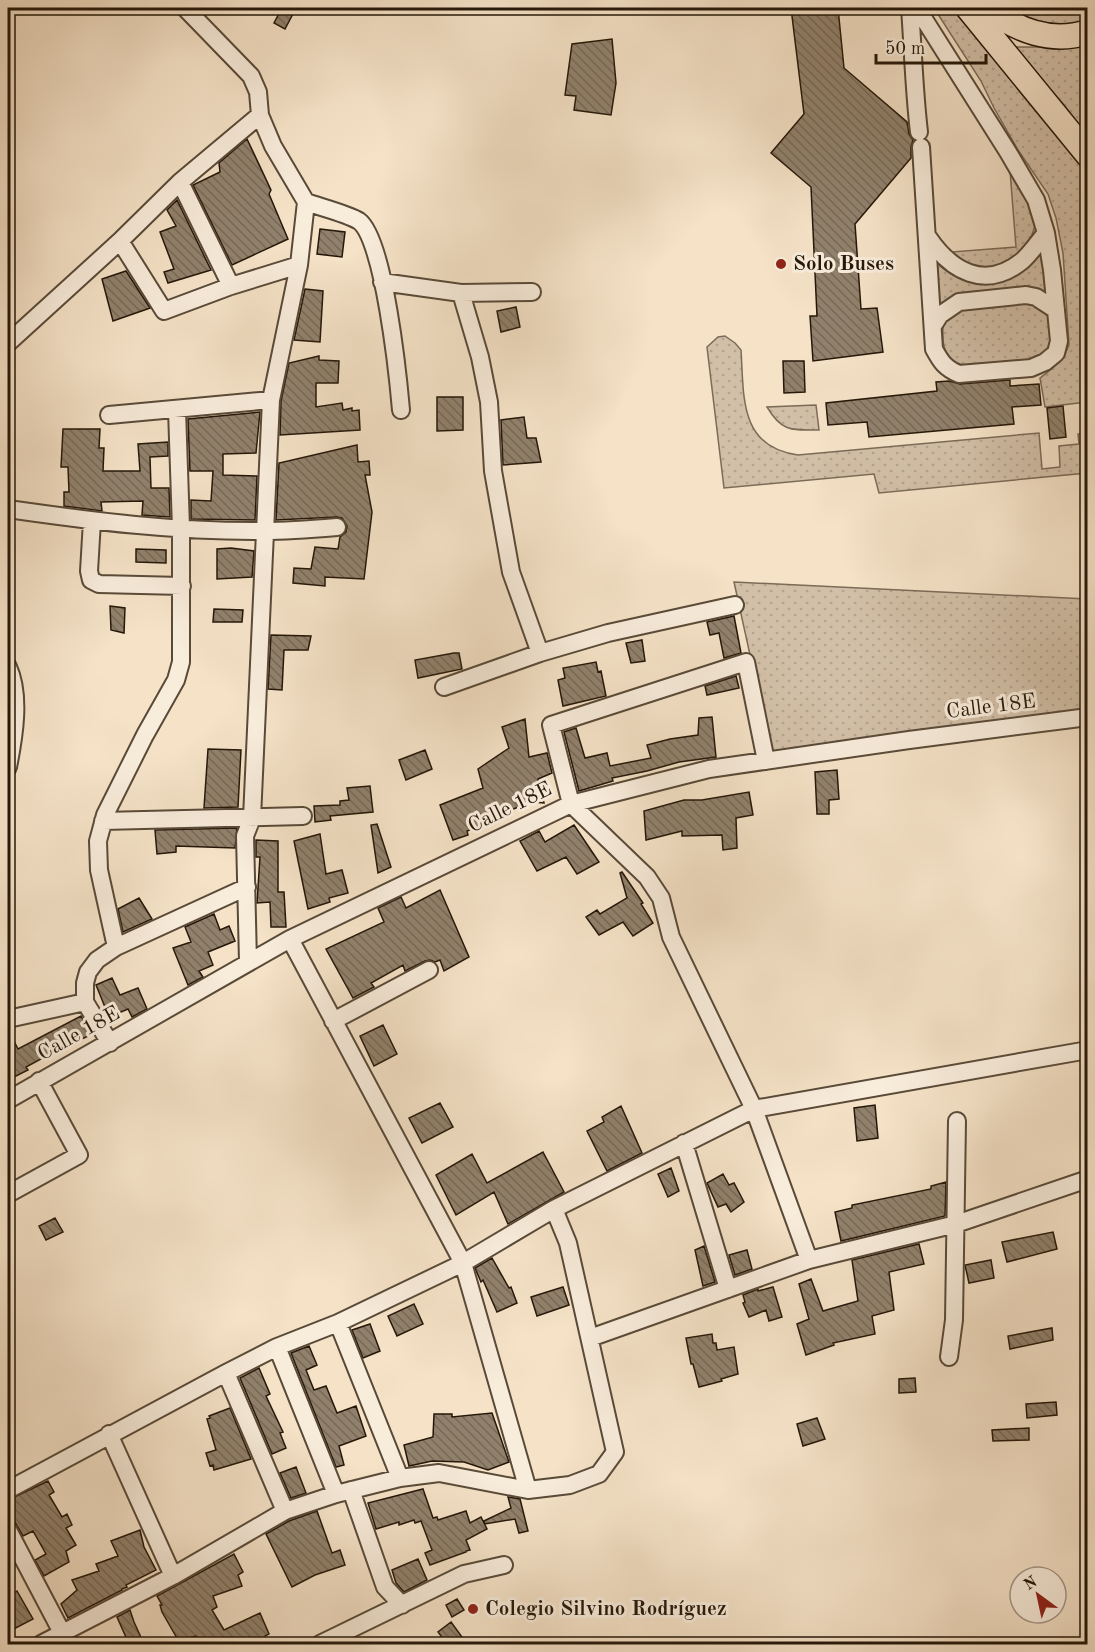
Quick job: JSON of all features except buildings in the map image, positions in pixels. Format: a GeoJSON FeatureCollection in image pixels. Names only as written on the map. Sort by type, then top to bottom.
{"type":"FeatureCollection","features":[{"type":"Feature","properties":{"kind":"highway"},"geometry":{"type":"LineString","coordinates":[[968,8],[1088,155]]}},
{"type":"Feature","properties":{"kind":"highway"},"geometry":{"type":"LineString","coordinates":[[988,8],[1005,21],[1029,32],[1054,36],[1088,32]]}},
{"type":"Feature","properties":{"kind":"street"},"geometry":{"type":"LineString","coordinates":[[185,8],[251,76],[258,92],[260,115],[273,146],[306,202],[299,265],[271,400],[252,818],[245,837],[248,962]]}},
{"type":"Feature","properties":{"kind":"street"},"geometry":{"type":"LineString","coordinates":[[910,8],[914,90],[928,237],[934,349],[948,369],[959,374],[1031,368],[1045,362],[1056,353],[1059,340],[1042,216],[1032,192],[920,13]]}},
{"type":"Feature","properties":{"kind":"street"},"geometry":{"type":"LineString","coordinates":[[8,343],[120,241],[180,182],[260,115]]}},
{"type":"Feature","properties":{"kind":"street"},"geometry":{"type":"LineString","coordinates":[[180,182],[231,286]]}},
{"type":"Feature","properties":{"kind":"street"},"geometry":{"type":"LineString","coordinates":[[306,202],[358,221],[370,237],[382,282],[395,350],[401,410]]}},
{"type":"Feature","properties":{"kind":"street"},"geometry":{"type":"LineString","coordinates":[[928,237],[943,256],[962,272],[976,276],[989,276],[1009,269],[1023,260],[1046,233]]}},
{"type":"Feature","properties":{"kind":"street"},"geometry":{"type":"LineString","coordinates":[[120,241],[164,310],[299,265]]}},
{"type":"Feature","properties":{"kind":"street"},"geometry":{"type":"LineString","coordinates":[[382,282],[461,293],[532,292]]}},
{"type":"Feature","properties":{"kind":"street"},"geometry":{"type":"LineString","coordinates":[[461,293],[480,357],[489,402],[493,471],[511,572],[540,653]]}},
{"type":"Feature","properties":{"kind":"street"},"geometry":{"type":"LineString","coordinates":[[933,326],[940,315],[958,302],[1026,295],[1036,297],[1056,310]]}},
{"type":"Feature","properties":{"kind":"street"},"geometry":{"type":"LineString","coordinates":[[109,415],[271,400]]}},
{"type":"Feature","properties":{"kind":"street"},"geometry":{"type":"LineString","coordinates":[[116,947],[99,870],[98,841],[103,822],[145,735],[176,680],[181,662],[182,586],[177,410]]}},
{"type":"Feature","properties":{"kind":"street"},"geometry":{"type":"LineString","coordinates":[[8,509],[92,521],[181,528],[264,531],[337,527]]}},
{"type":"Feature","properties":{"kind":"street"},"geometry":{"type":"LineString","coordinates":[[92,521],[89,572],[91,580],[99,584],[182,586]]}},
{"type":"Feature","properties":{"kind":"street"},"geometry":{"type":"LineString","coordinates":[[444,687],[540,653],[608,633],[735,605]]}},
{"type":"Feature","properties":{"kind":"street"},"geometry":{"type":"LineString","coordinates":[[766,761],[746,662],[550,725],[571,804],[647,877],[661,898],[671,937],[754,1109],[809,1260]]}},
{"type":"Feature","properties":{"kind":"street"},"geometry":{"type":"LineString","coordinates":[[8,667],[13,679],[15,736],[8,767]]}},
{"type":"Feature","properties":{"kind":"street","name":"Calle 18E"},"geometry":{"type":"LineString","coordinates":[[8,1100],[290,939],[571,804],[709,769],[1088,717]]}},
{"type":"Feature","properties":{"kind":"street"},"geometry":{"type":"LineString","coordinates":[[103,822],[303,816]]}},
{"type":"Feature","properties":{"kind":"street"},"geometry":{"type":"LineString","coordinates":[[110,1043],[85,1002],[88,972],[97,960],[116,947],[247,887]]}},
{"type":"Feature","properties":{"kind":"street"},"geometry":{"type":"LineString","coordinates":[[290,939],[463,1263],[528,1490]]}},
{"type":"Feature","properties":{"kind":"street"},"geometry":{"type":"LineString","coordinates":[[333,1021],[429,970]]}},
{"type":"Feature","properties":{"kind":"street"},"geometry":{"type":"LineString","coordinates":[[8,1019],[85,1002]]}},
{"type":"Feature","properties":{"kind":"street"},"geometry":{"type":"LineString","coordinates":[[8,1490],[226,1373],[277,1347],[338,1323],[463,1263],[554,1209],[754,1109],[1088,1050]]}},
{"type":"Feature","properties":{"kind":"street"},"geometry":{"type":"LineString","coordinates":[[8,1194],[79,1155],[39,1081]]}},
{"type":"Feature","properties":{"kind":"street"},"geometry":{"type":"LineString","coordinates":[[948,1356],[954,1320],[957,1121]]}},
{"type":"Feature","properties":{"kind":"street"},"geometry":{"type":"LineString","coordinates":[[684,1143],[728,1289]]}},
{"type":"Feature","properties":{"kind":"street"},"geometry":{"type":"LineString","coordinates":[[590,1338],[809,1260],[956,1224],[1088,1179]]}},
{"type":"Feature","properties":{"kind":"street"},"geometry":{"type":"LineString","coordinates":[[40,1644],[65,1639],[285,1511],[343,1492],[400,1478],[438,1473],[528,1490],[570,1485],[599,1474],[615,1452],[568,1243],[554,1209]]}},
{"type":"Feature","properties":{"kind":"street"},"geometry":{"type":"LineString","coordinates":[[338,1323],[400,1478]]}},
{"type":"Feature","properties":{"kind":"street"},"geometry":{"type":"LineString","coordinates":[[277,1347],[385,1587],[402,1605]]}},
{"type":"Feature","properties":{"kind":"street"},"geometry":{"type":"LineString","coordinates":[[226,1373],[285,1511]]}},
{"type":"Feature","properties":{"kind":"street"},"geometry":{"type":"LineString","coordinates":[[109,1434],[173,1576]]}},
{"type":"Feature","properties":{"kind":"street"},"geometry":{"type":"LineString","coordinates":[[8,1530],[65,1639]]}},
{"type":"Feature","properties":{"kind":"street"},"geometry":{"type":"LineString","coordinates":[[320,1644],[464,1574],[504,1565]]}},
{"type":"Feature","properties":{"kind":"shaded area"},"geometry":{"type":"Polygon","coordinates":[[[934,8],[953,8],[1078,161],[1087,176],[1087,402],[1045,407],[1040,378],[1061,360],[1069,345],[1063,253],[1056,218],[1048,194],[1018,150],[981,81],[934,8]]]}},
{"type":"Feature","properties":{"kind":"shaded area"},"geometry":{"type":"Polygon","coordinates":[[[995,8],[1087,8],[1087,21],[1059,30],[995,8]]]}},
{"type":"Feature","properties":{"kind":"shaded area"},"geometry":{"type":"Polygon","coordinates":[[[1087,41],[1087,136],[1065,106],[1013,47],[1070,47],[1087,41]]]}},
{"type":"Feature","properties":{"kind":"shaded area"},"geometry":{"type":"Polygon","coordinates":[[[1010,171],[1030,204],[1035,226],[1029,243],[1022,252],[998,269],[970,266],[951,252],[1016,247],[1010,171]]]}},
{"type":"Feature","properties":{"kind":"shaded area"},"geometry":{"type":"Polygon","coordinates":[[[1041,251],[1047,298],[939,308],[937,263],[962,279],[990,283],[1019,274],[1041,251]]]}},
{"type":"Feature","properties":{"kind":"shaded area"},"geometry":{"type":"Polygon","coordinates":[[[1034,302],[1050,315],[1050,341],[1042,355],[1016,363],[970,366],[954,361],[948,355],[943,342],[943,323],[964,306],[1034,302]]]}},
{"type":"Feature","properties":{"kind":"shaded area"},"geometry":{"type":"Polygon","coordinates":[[[725,336],[741,350],[748,417],[755,431],[765,442],[779,450],[798,455],[1039,433],[1042,469],[1060,467],[1059,446],[1079,444],[1078,434],[1087,432],[1087,473],[879,493],[874,474],[724,488],[707,347],[718,337],[725,336]]]}},
{"type":"Feature","properties":{"kind":"shaded area"},"geometry":{"type":"Polygon","coordinates":[[[816,405],[819,430],[788,428],[772,415],[767,407],[816,405]]]}},
{"type":"Feature","properties":{"kind":"shaded area"},"geometry":{"type":"Polygon","coordinates":[[[734,582],[1087,599],[1087,712],[772,755],[734,582]]]}},
{"type":"Feature","properties":{"kind":"place","name":"Solo Buses"},"geometry":{"type":"Point","coordinates":[781,264]}},
{"type":"Feature","properties":{"kind":"place","name":"Colegio Silvino Rodríguez"},"geometry":{"type":"Point","coordinates":[473,1609]}}]}
